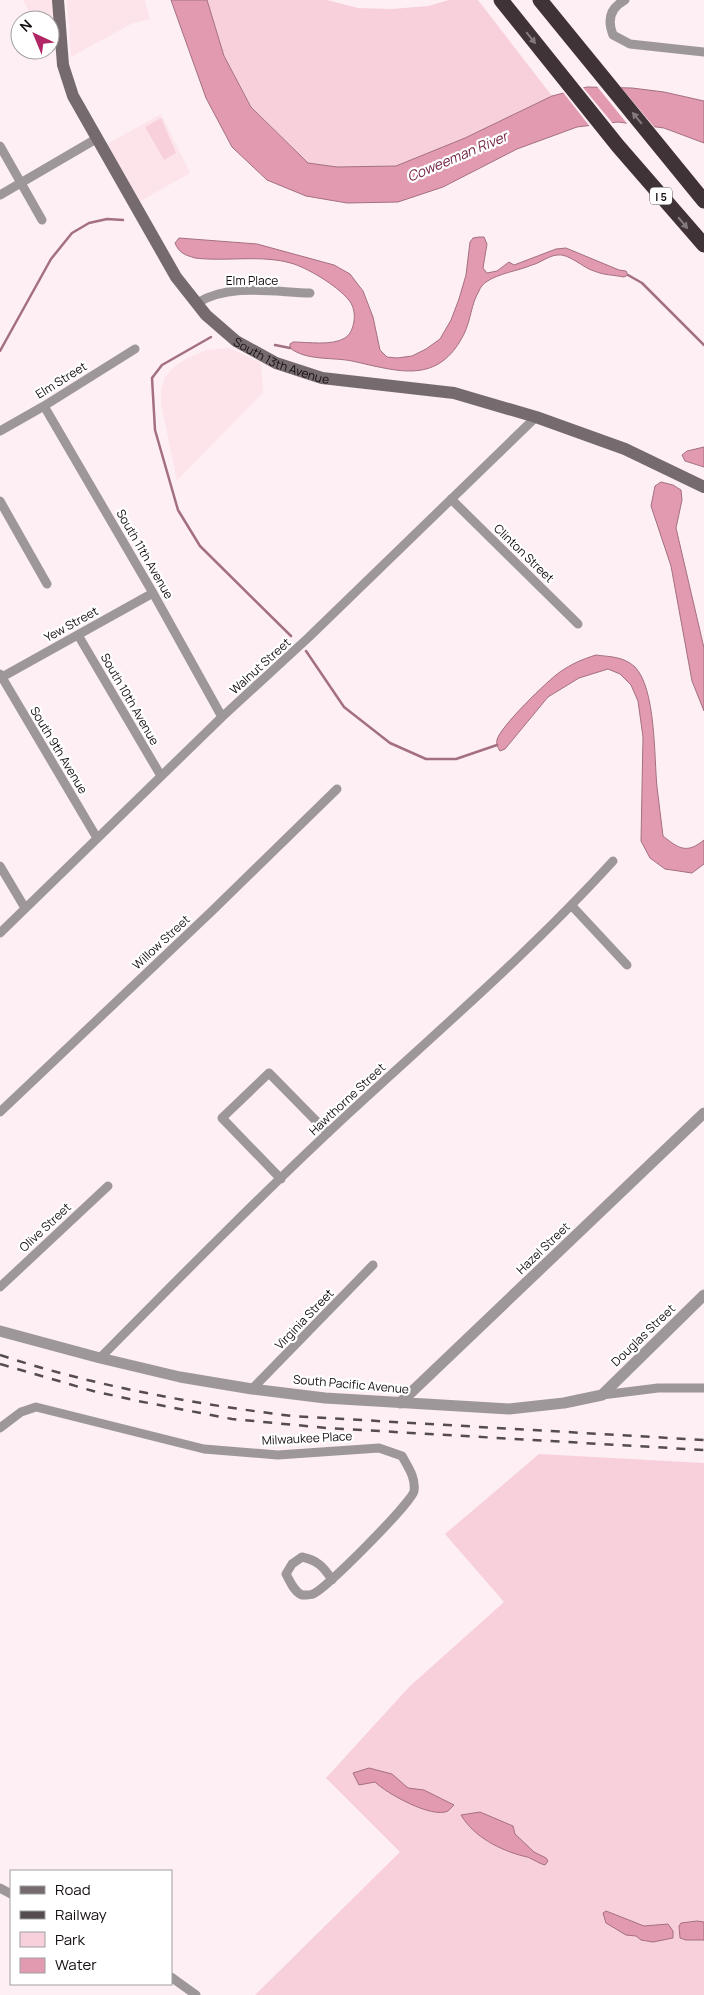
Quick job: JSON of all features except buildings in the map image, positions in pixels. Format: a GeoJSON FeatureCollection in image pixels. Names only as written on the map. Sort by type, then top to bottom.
{"type":"FeatureCollection","features":[{"type":"Feature","properties":{"kind":"highway","name":"I 5"},"geometry":{"type":"LineString","coordinates":[[501,0],[618,146],[704,245]]}},
{"type":"Feature","properties":{"kind":"highway","name":"I 5"},"geometry":{"type":"LineString","coordinates":[[540,0],[704,200]]}},
{"type":"Feature","properties":{"kind":"main road","name":"South 13th Avenue"},"geometry":{"type":"LineString","coordinates":[[58,0],[62,65],[73,96],[176,277],[206,315],[236,341],[276,363],[322,378],[454,393],[536,417],[625,449],[704,487]]}},
{"type":"Feature","properties":{"kind":"street"},"geometry":{"type":"LineString","coordinates":[[625,0],[613,10],[609,19],[613,35],[630,44],[704,52]]}},
{"type":"Feature","properties":{"kind":"street"},"geometry":{"type":"LineString","coordinates":[[0,195],[96,138]]}},
{"type":"Feature","properties":{"kind":"street"},"geometry":{"type":"LineString","coordinates":[[0,146],[42,220]]}},
{"type":"Feature","properties":{"kind":"street","name":"Elm Place"},"geometry":{"type":"LineString","coordinates":[[197,303],[222,292],[243,290],[310,294]]}},
{"type":"Feature","properties":{"kind":"street","name":"Elm Street"},"geometry":{"type":"LineString","coordinates":[[0,431],[135,349]]}},
{"type":"Feature","properties":{"kind":"street","name":"South 11th Avenue"},"geometry":{"type":"LineString","coordinates":[[44,406],[153,593],[222,717]]}},
{"type":"Feature","properties":{"kind":"street","name":"Walnut Street"},"geometry":{"type":"LineString","coordinates":[[0,932],[536,417]]}},
{"type":"Feature","properties":{"kind":"street","name":"Clinton Street"},"geometry":{"type":"LineString","coordinates":[[451,499],[578,624]]}},
{"type":"Feature","properties":{"kind":"street"},"geometry":{"type":"LineString","coordinates":[[0,501],[47,584]]}},
{"type":"Feature","properties":{"kind":"street","name":"Yew Street"},"geometry":{"type":"LineString","coordinates":[[1,676],[153,593]]}},
{"type":"Feature","properties":{"kind":"street","name":"South 10th Avenue"},"geometry":{"type":"LineString","coordinates":[[78,634],[161,776]]}},
{"type":"Feature","properties":{"kind":"street","name":"South 9th Avenue"},"geometry":{"type":"LineString","coordinates":[[1,676],[97,838]]}},
{"type":"Feature","properties":{"kind":"street","name":"Willow Street"},"geometry":{"type":"LineString","coordinates":[[0,1112],[212,911],[337,789]]}},
{"type":"Feature","properties":{"kind":"street","name":"Hawthorne Street"},"geometry":{"type":"LineString","coordinates":[[100,1358],[328,1133],[572,906],[614,861]]}},
{"type":"Feature","properties":{"kind":"street"},"geometry":{"type":"LineString","coordinates":[[0,866],[25,908]]}},
{"type":"Feature","properties":{"kind":"street"},"geometry":{"type":"LineString","coordinates":[[572,906],[627,964]]}},
{"type":"Feature","properties":{"kind":"street"},"geometry":{"type":"LineString","coordinates":[[281,1179],[222,1118],[269,1073],[328,1133]]}},
{"type":"Feature","properties":{"kind":"street","name":"Hazel Street"},"geometry":{"type":"LineString","coordinates":[[400,1403],[704,1113]]}},
{"type":"Feature","properties":{"kind":"street","name":"Olive Street"},"geometry":{"type":"LineString","coordinates":[[0,1287],[108,1186]]}},
{"type":"Feature","properties":{"kind":"street","name":"Virginia Street"},"geometry":{"type":"LineString","coordinates":[[252,1389],[373,1265]]}},
{"type":"Feature","properties":{"kind":"street","name":"Douglas Street"},"geometry":{"type":"LineString","coordinates":[[602,1394],[704,1295]]}},
{"type":"Feature","properties":{"kind":"street","name":"South Pacific Avenue"},"geometry":{"type":"LineString","coordinates":[[0,1332],[180,1377],[252,1389],[325,1398],[509,1409],[564,1403],[602,1394],[658,1388],[704,1388]]}},
{"type":"Feature","properties":{"kind":"street","name":"Milwaukee Place"},"geometry":{"type":"LineString","coordinates":[[0,1428],[29,1408],[44,1408],[204,1449],[278,1454],[379,1448],[402,1456],[413,1476],[414,1493],[404,1507],[332,1580]]}},
{"type":"Feature","properties":{"kind":"street"},"geometry":{"type":"LineString","coordinates":[[302,1557],[313,1560],[325,1568],[332,1580],[313,1595],[302,1595],[292,1587],[286,1574],[292,1564],[302,1557]]}},
{"type":"Feature","properties":{"kind":"street"},"geometry":{"type":"LineString","coordinates":[[172,1978],[196,1995]]}},
{"type":"Feature","properties":{"kind":"shaded area"},"geometry":{"type":"Polygon","coordinates":[[[23,0],[53,0],[53,10],[28,10],[23,0]]]}},
{"type":"Feature","properties":{"kind":"shaded area"},"geometry":{"type":"Polygon","coordinates":[[[67,0],[145,0],[150,19],[131,24],[71,57],[67,0]]]}},
{"type":"Feature","properties":{"kind":"shaded area"},"geometry":{"type":"Polygon","coordinates":[[[161,114],[190,173],[139,202],[107,144],[161,114]]]}},
{"type":"Feature","properties":{"kind":"shaded area"},"geometry":{"type":"Polygon","coordinates":[[[229,348],[261,363],[263,393],[177,480],[161,404],[161,390],[165,377],[174,367],[187,358],[207,350],[229,348]]]}},
{"type":"Feature","properties":{"kind":"green space"},"geometry":{"type":"Polygon","coordinates":[[[207,0],[327,0],[358,8],[392,9],[428,6],[449,0],[478,0],[552,96],[465,138],[396,166],[337,167],[308,163],[252,107],[224,56],[207,0]]]}},
{"type":"Feature","properties":{"kind":"green space"},"geometry":{"type":"Polygon","coordinates":[[[161,118],[176,153],[164,160],[145,127],[161,118]]]}},
{"type":"Feature","properties":{"kind":"green space"},"geometry":{"type":"Polygon","coordinates":[[[539,1454],[704,1463],[704,1995],[255,1995],[400,1852],[326,1778],[409,1687],[504,1602],[445,1534],[539,1454]]]}},
{"type":"Feature","properties":{"kind":"water","name":"Coweeman River"},"geometry":{"type":"Polygon","coordinates":[[[171,0],[207,0],[224,56],[251,107],[308,163],[337,167],[396,166],[465,138],[552,96],[587,87],[632,88],[664,92],[704,101],[704,143],[664,128],[618,122],[577,127],[517,149],[443,187],[398,202],[347,203],[306,196],[267,180],[232,147],[206,98],[171,0]]]}},
{"type":"Feature","properties":{"kind":"water"},"geometry":{"type":"Polygon","coordinates":[[[484,237],[487,244],[483,268],[487,273],[497,271],[509,262],[514,265],[556,249],[566,248],[619,270],[626,271],[628,275],[624,277],[601,273],[571,258],[557,255],[497,276],[486,282],[480,289],[474,301],[464,334],[454,350],[442,362],[416,371],[401,371],[352,361],[312,357],[290,348],[290,344],[293,342],[334,342],[345,338],[352,328],[354,314],[351,303],[340,291],[317,275],[294,264],[270,259],[195,258],[183,253],[175,243],[179,238],[257,244],[334,265],[350,274],[363,291],[373,317],[380,350],[387,357],[397,358],[412,356],[440,339],[451,320],[459,299],[466,275],[470,242],[473,238],[484,237]]]}},
{"type":"Feature","properties":{"kind":"water"},"geometry":{"type":"Polygon","coordinates":[[[704,447],[704,467],[685,461],[682,455],[687,451],[704,447]]]}},
{"type":"Feature","properties":{"kind":"water"},"geometry":{"type":"Polygon","coordinates":[[[661,482],[673,485],[681,490],[682,500],[676,528],[704,648],[704,711],[692,681],[671,566],[651,506],[655,486],[661,482]]]}},
{"type":"Feature","properties":{"kind":"water"},"geometry":{"type":"Polygon","coordinates":[[[596,655],[626,661],[635,667],[642,677],[647,691],[653,724],[657,787],[663,836],[683,848],[693,847],[704,840],[704,864],[692,873],[665,869],[650,858],[641,841],[643,737],[638,701],[631,685],[620,674],[608,669],[579,678],[548,697],[505,749],[500,751],[498,748],[497,740],[506,725],[545,684],[568,667],[596,655]]]}},
{"type":"Feature","properties":{"kind":"water"},"geometry":{"type":"Polygon","coordinates":[[[369,1768],[392,1774],[408,1788],[424,1790],[454,1805],[448,1811],[441,1813],[431,1811],[410,1804],[375,1782],[359,1785],[353,1773],[369,1768]]]}},
{"type":"Feature","properties":{"kind":"water"},"geometry":{"type":"Polygon","coordinates":[[[480,1812],[513,1826],[515,1834],[534,1852],[546,1858],[548,1861],[545,1865],[505,1850],[488,1841],[473,1830],[461,1815],[480,1812]]]}},
{"type":"Feature","properties":{"kind":"water"},"geometry":{"type":"Polygon","coordinates":[[[606,1911],[644,1926],[668,1924],[673,1931],[673,1938],[653,1942],[641,1940],[636,1936],[626,1935],[606,1923],[603,1913],[606,1911]]]}},
{"type":"Feature","properties":{"kind":"water"},"geometry":{"type":"Polygon","coordinates":[[[704,1922],[704,1940],[680,1938],[679,1926],[681,1923],[704,1922]]]}},
{"type":"Feature","properties":{"kind":"pier"},"geometry":{"type":"Polygon","coordinates":[[[595,84],[619,85],[656,129],[629,126],[595,84]]]}},
{"type":"Feature","properties":{"kind":"pier"},"geometry":{"type":"Polygon","coordinates":[[[581,85],[614,125],[591,128],[562,91],[581,85]]]}},
{"type":"Feature","properties":{"kind":"waterway"},"geometry":{"type":"LineString","coordinates":[[0,351],[51,259],[72,233],[89,223],[107,219],[123,220]]}},
{"type":"Feature","properties":{"kind":"waterway"},"geometry":{"type":"LineString","coordinates":[[628,275],[642,283],[704,345]]}},
{"type":"Feature","properties":{"kind":"waterway"},"geometry":{"type":"LineString","coordinates":[[211,337],[162,365],[152,378],[155,430],[178,510],[200,546],[291,636]]}},
{"type":"Feature","properties":{"kind":"waterway"},"geometry":{"type":"LineString","coordinates":[[275,345],[290,348]]}},
{"type":"Feature","properties":{"kind":"waterway"},"geometry":{"type":"LineString","coordinates":[[306,651],[344,707],[390,743],[426,759],[456,759],[497,745]]}},
{"type":"Feature","properties":{"kind":"railway"},"geometry":{"type":"LineString","coordinates":[[0,1355],[72,1376],[144,1393],[292,1416],[704,1440]]}},
{"type":"Feature","properties":{"kind":"railway"},"geometry":{"type":"LineString","coordinates":[[0,1364],[93,1391],[232,1419],[327,1428],[704,1450]]}}]}
